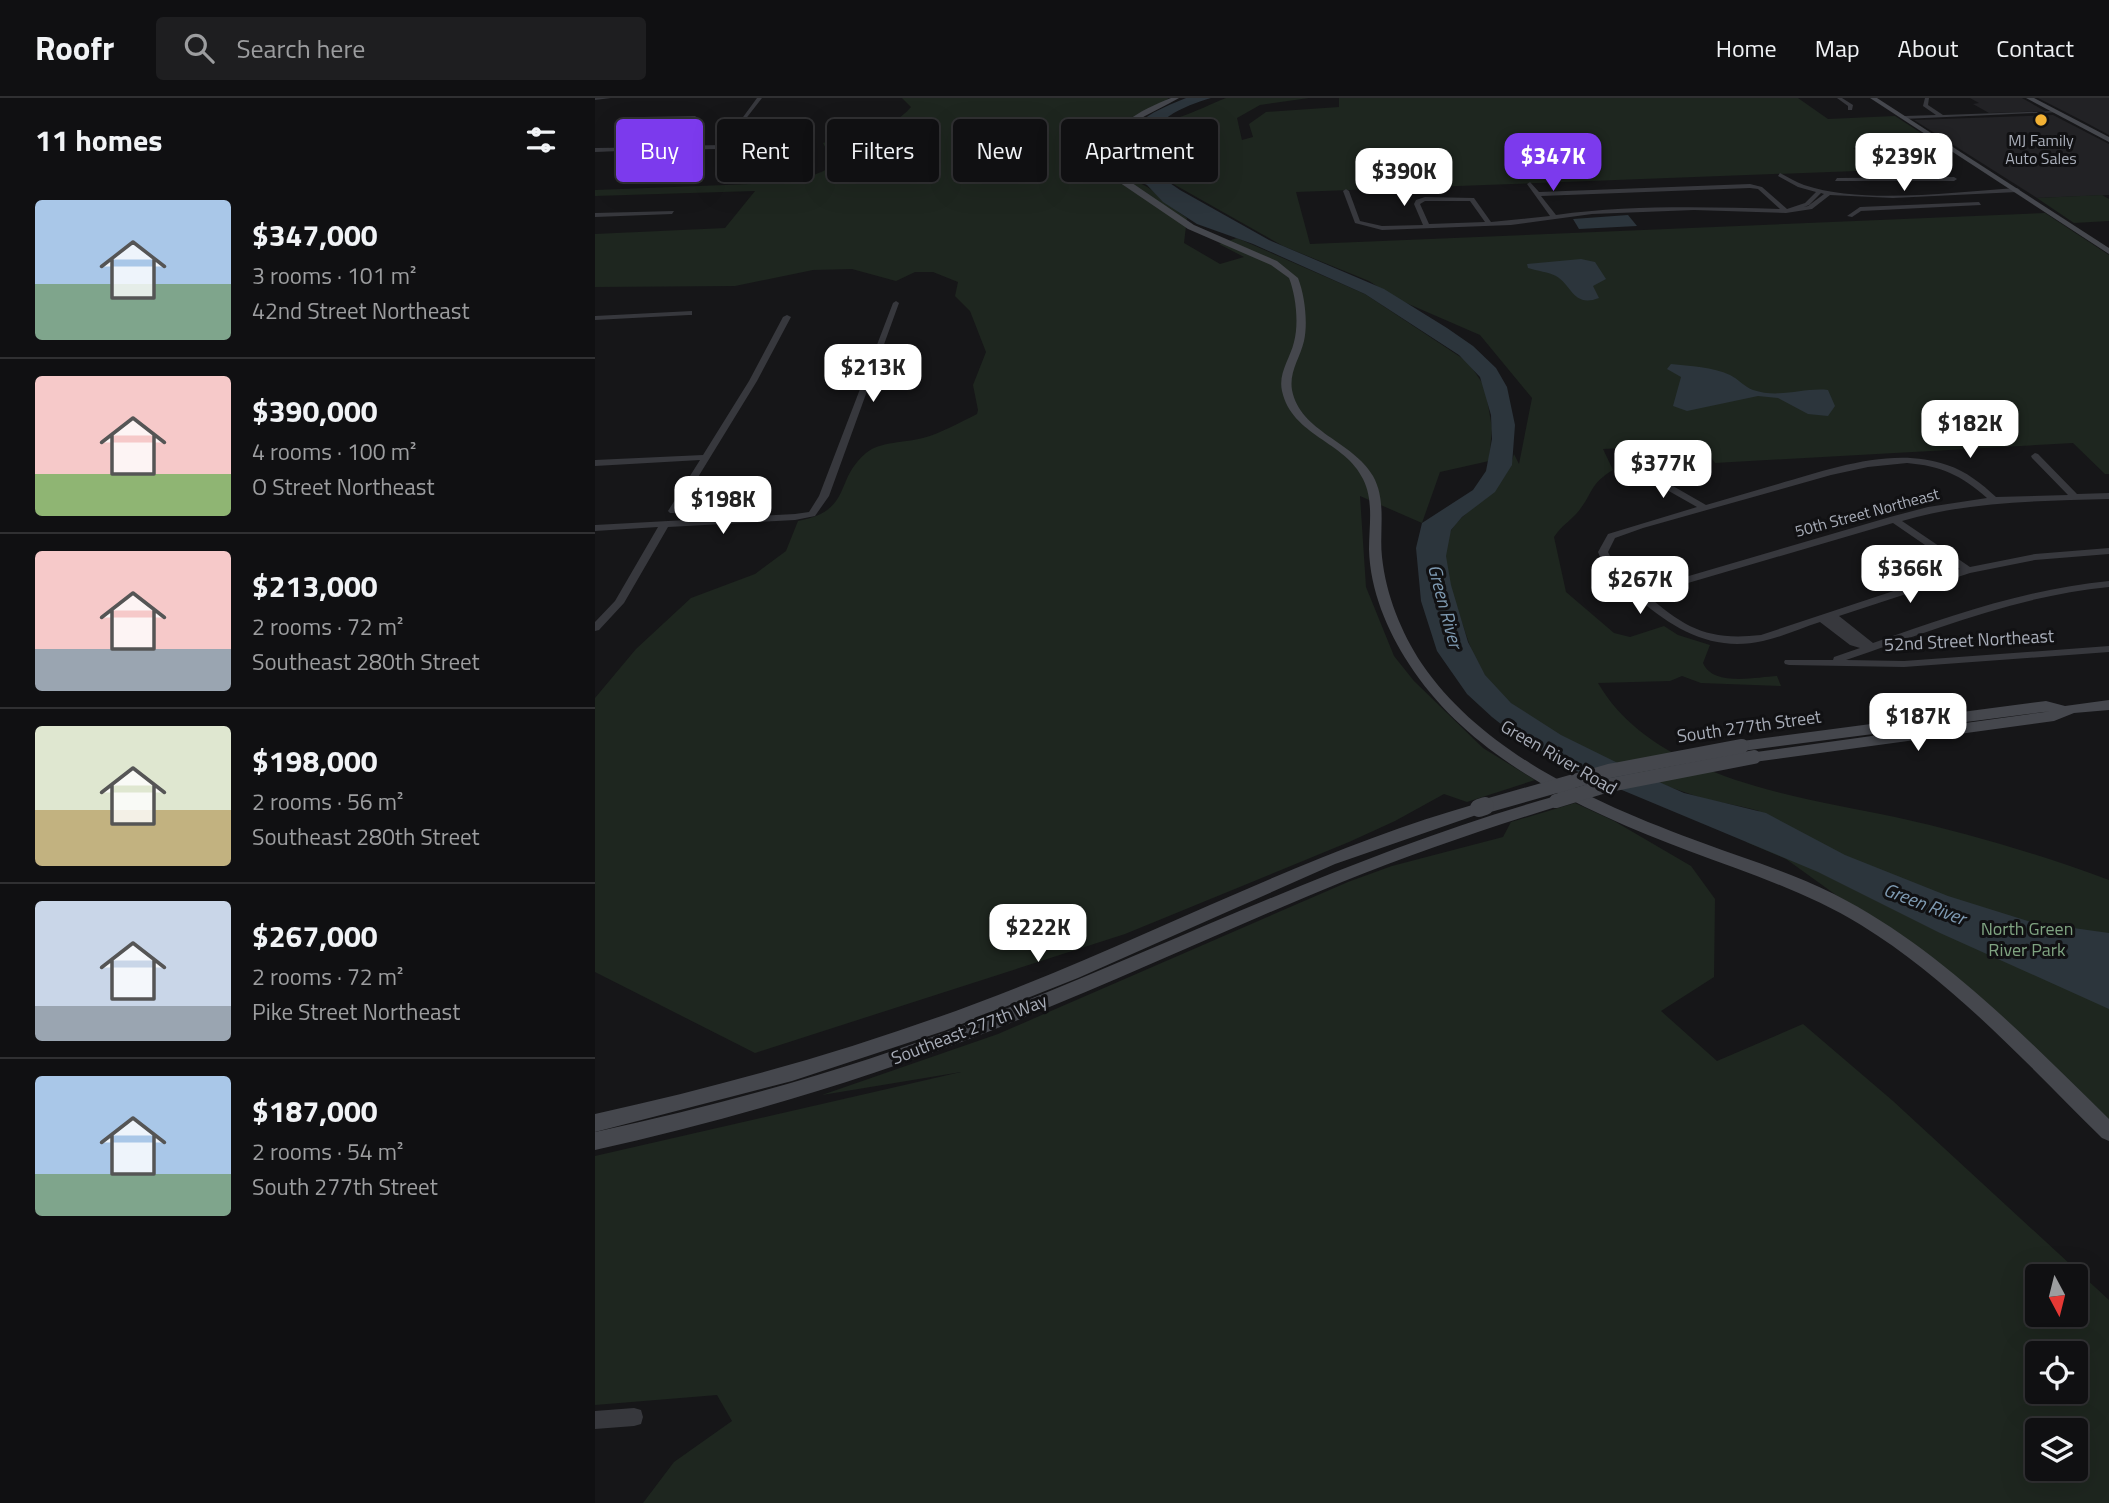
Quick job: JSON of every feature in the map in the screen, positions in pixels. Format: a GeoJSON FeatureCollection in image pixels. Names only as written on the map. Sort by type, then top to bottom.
{"type":"FeatureCollection","features":[{"type":"Feature","properties":{"kind":"main road","name":"South 277th Street"},"geometry":{"type":"LineString","coordinates":[[1484,814],[1748,751]]}},
{"type":"Feature","properties":{"kind":"street"},"geometry":{"type":"LineString","coordinates":[[595,99],[609,98]]}},
{"type":"Feature","properties":{"kind":"street"},"geometry":{"type":"LineString","coordinates":[[744,119],[760,98]]}},
{"type":"Feature","properties":{"kind":"street","name":"Green River Road"},"geometry":{"type":"LineString","coordinates":[[1175,98],[1147,110],[1112,139],[1106,146],[1104,164],[1110,172],[1188,225],[1292,276],[1296,285],[1301,332],[1286,373],[1289,399],[1307,424],[1367,474],[1375,500],[1375,552],[1382,589],[1408,650],[1441,697],[1493,743],[1574,793],[1669,836],[1812,891],[1878,926],[1936,967],[1995,1020],[2109,1132]]}},
{"type":"Feature","properties":{"kind":"street"},"geometry":{"type":"LineString","coordinates":[[1839,98],[1851,106],[1850,109]]}},
{"type":"Feature","properties":{"kind":"street"},"geometry":{"type":"LineString","coordinates":[[1873,98],[2109,251]]}},
{"type":"Feature","properties":{"kind":"street"},"geometry":{"type":"LineString","coordinates":[[1927,98],[1926,106],[1942,117]]}},
{"type":"Feature","properties":{"kind":"street"},"geometry":{"type":"LineString","coordinates":[[2029,98],[2109,140]]}},
{"type":"Feature","properties":{"kind":"street"},"geometry":{"type":"LineString","coordinates":[[1905,118],[2057,113]]}},
{"type":"Feature","properties":{"kind":"street"},"geometry":{"type":"LineString","coordinates":[[640,119],[694,119]]}},
{"type":"Feature","properties":{"kind":"street"},"geometry":{"type":"LineString","coordinates":[[1877,149],[1949,145]]}},
{"type":"Feature","properties":{"kind":"street"},"geometry":{"type":"LineString","coordinates":[[595,150],[616,149]]}},
{"type":"Feature","properties":{"kind":"street"},"geometry":{"type":"LineString","coordinates":[[1824,192],[1798,183],[1787,175],[1780,175],[1798,187],[1824,192],[1904,193],[2015,188]]}},
{"type":"Feature","properties":{"kind":"street"},"geometry":{"type":"LineString","coordinates":[[1837,180],[1954,179]]}},
{"type":"Feature","properties":{"kind":"street"},"geometry":{"type":"LineString","coordinates":[[1888,180],[1922,206]]}},
{"type":"Feature","properties":{"kind":"street"},"geometry":{"type":"LineString","coordinates":[[1530,184],[1554,217]]}},
{"type":"Feature","properties":{"kind":"street"},"geometry":{"type":"LineString","coordinates":[[1537,194],[1745,186],[1758,187],[1786,211]]}},
{"type":"Feature","properties":{"kind":"street"},"geometry":{"type":"LineString","coordinates":[[1346,191],[1357,222],[1370,227],[1489,224],[1592,212],[1694,208],[1786,211],[1807,204],[1824,192]]}},
{"type":"Feature","properties":{"kind":"street"},"geometry":{"type":"LineString","coordinates":[[1427,226],[1417,204],[1421,200],[1466,198],[1475,201],[1489,224]]}},
{"type":"Feature","properties":{"kind":"street"},"geometry":{"type":"LineString","coordinates":[[1850,216],[1860,209],[1979,204]]}},
{"type":"Feature","properties":{"kind":"street"},"geometry":{"type":"LineString","coordinates":[[595,215],[672,212]]}},
{"type":"Feature","properties":{"kind":"street"},"geometry":{"type":"LineString","coordinates":[[595,528],[795,517],[807,516],[817,510],[896,303]]}},
{"type":"Feature","properties":{"kind":"street"},"geometry":{"type":"LineString","coordinates":[[595,318],[689,313]]}},
{"type":"Feature","properties":{"kind":"street"},"geometry":{"type":"LineString","coordinates":[[674,511],[787,317]]}},
{"type":"Feature","properties":{"kind":"street"},"geometry":{"type":"LineString","coordinates":[[2035,456],[2074,496]]}},
{"type":"Feature","properties":{"kind":"street"},"geometry":{"type":"LineString","coordinates":[[595,463],[707,457]]}},
{"type":"Feature","properties":{"kind":"street"},"geometry":{"type":"LineString","coordinates":[[1994,500],[1962,473],[1924,462],[1888,462],[1836,472],[1621,532],[1611,536],[1603,552],[1610,569],[1669,621],[1687,632],[1714,639],[1741,640],[1762,638],[1968,570],[2035,556],[2109,551]]}},
{"type":"Feature","properties":{"kind":"street"},"geometry":{"type":"LineString","coordinates":[[1625,477],[1663,484],[1705,508]]}},
{"type":"Feature","properties":{"kind":"street","name":"50th Street Northeast"},"geometry":{"type":"LineString","coordinates":[[1639,594],[1928,510],[1994,500],[2109,496]]}},
{"type":"Feature","properties":{"kind":"street"},"geometry":{"type":"LineString","coordinates":[[1893,519],[1968,570]]}},
{"type":"Feature","properties":{"kind":"street"},"geometry":{"type":"LineString","coordinates":[[595,628],[619,603],[665,524]]}},
{"type":"Feature","properties":{"kind":"street"},"geometry":{"type":"LineString","coordinates":[[1831,662],[2024,598],[2077,587],[2109,584]]}},
{"type":"Feature","properties":{"kind":"street"},"geometry":{"type":"LineString","coordinates":[[1826,616],[1854,643],[1871,648],[1892,664]]}},
{"type":"Feature","properties":{"kind":"street","name":"52nd Street Northeast"},"geometry":{"type":"LineString","coordinates":[[1789,662],[1892,664],[2109,649]]}},
{"type":"Feature","properties":{"kind":"street","name":"South 277th Street"},"geometry":{"type":"LineString","coordinates":[[1748,751],[2054,716],[2071,709],[2109,705]]}},
{"type":"Feature","properties":{"kind":"street","name":"Southeast 277th Way"},"geometry":{"type":"LineString","coordinates":[[595,1123],[792,1074],[937,1025],[987,1007],[1332,859],[1484,814]]}},
{"type":"Feature","properties":{"kind":"street","name":"Southeast 277th Way"},"geometry":{"type":"LineString","coordinates":[[595,1142],[788,1093],[982,1026],[1484,814]]}},
{"type":"Feature","properties":{"kind":"street"},"geometry":{"type":"LineString","coordinates":[[595,1420],[635,1417]]}},
{"type":"Feature","properties":{"kind":"shaded area"},"geometry":{"type":"Polygon","coordinates":[[[1970,98],[2022,98],[2045,111],[1989,113],[1973,104],[1979,103],[1970,98]]]}},
{"type":"Feature","properties":{"kind":"shaded area"},"geometry":{"type":"Polygon","coordinates":[[[2038,98],[2109,98],[2109,135],[2081,120],[2038,98]]]}},
{"type":"Feature","properties":{"kind":"shaded area"},"geometry":{"type":"Polygon","coordinates":[[[2053,115],[2109,144],[2109,195],[2037,198],[1914,120],[2053,115]]]}},
{"type":"Feature","properties":{"kind":"green space"},"geometry":{"type":"Polygon","coordinates":[[[902,98],[1169,98],[1138,119],[1061,119],[1061,182],[1137,182],[1187,218],[1184,243],[1220,264],[1244,257],[1219,244],[1237,238],[1365,294],[1468,362],[1485,387],[1492,428],[1489,461],[1440,472],[1422,523],[1360,496],[1366,587],[1394,656],[1414,681],[1483,748],[1535,780],[1467,802],[1444,794],[1349,842],[1125,934],[755,1053],[595,972],[595,698],[636,649],[691,598],[755,574],[786,551],[798,521],[828,510],[841,493],[849,474],[866,453],[886,444],[930,436],[977,414],[973,385],[986,352],[970,311],[955,296],[958,282],[933,272],[915,272],[896,281],[852,269],[813,270],[735,286],[595,287],[595,234],[725,228],[755,191],[595,196],[595,190],[813,182],[813,175],[827,168],[827,182],[939,182],[939,119],[897,119],[911,107],[902,98]]]}},
{"type":"Feature","properties":{"kind":"green space","name":"North Green River Park"},"geometry":{"type":"Polygon","coordinates":[[[1226,98],[1309,98],[1260,105],[1237,118],[1242,140],[1253,137],[1249,124],[1266,112],[1339,107],[1339,98],[1798,98],[1828,119],[1895,116],[1938,144],[1853,148],[1883,170],[1296,192],[1310,244],[2045,213],[2109,255],[2109,474],[2105,474],[2073,443],[1715,463],[1702,444],[1603,449],[1613,470],[1599,480],[1577,513],[1554,537],[1566,592],[1614,633],[1630,637],[1664,626],[1678,635],[1710,645],[1703,663],[1716,675],[1736,679],[1777,676],[1781,686],[1701,683],[1682,676],[1670,681],[1598,683],[1623,715],[1654,741],[1690,762],[1772,791],[1976,837],[2109,880],[2109,1132],[1936,967],[1786,859],[1746,842],[1759,811],[1696,796],[1611,762],[1530,717],[1492,685],[1476,660],[1453,596],[1448,577],[1447,540],[1460,520],[1500,482],[1514,454],[1519,464],[1532,398],[1480,335],[1397,299],[1369,281],[1283,246],[1170,182],[1218,182],[1218,119],[1171,119],[1226,98]]]}},
{"type":"Feature","properties":{"kind":"green space"},"geometry":{"type":"Polygon","coordinates":[[[2102,195],[2109,199],[2109,221],[2074,223],[2037,198],[2102,195]]]}},
{"type":"Feature","properties":{"kind":"green space"},"geometry":{"type":"Polygon","coordinates":[[[1575,803],[1614,821],[1691,866],[1715,899],[1714,977],[1661,1011],[1717,1061],[1803,1024],[1893,1101],[2070,1264],[2025,1264],[2025,1327],[2088,1327],[2088,1281],[2109,1300],[2109,1503],[643,1503],[674,1462],[732,1421],[717,1395],[595,1405],[595,1156],[961,1072],[822,1095],[998,1034],[1348,882],[1392,866],[1503,837],[1511,822],[1575,803]]]}},
{"type":"Feature","properties":{"kind":"water"},"geometry":{"type":"Polygon","coordinates":[[[1186,98],[1211,98],[1177,111],[1166,119],[1144,119],[1186,98]]]}},
{"type":"Feature","properties":{"kind":"water","name":"Green River"},"geometry":{"type":"Polygon","coordinates":[[[1141,182],[1168,182],[1269,240],[1384,289],[1473,346],[1496,368],[1507,387],[1515,425],[1512,465],[1495,492],[1462,517],[1451,530],[1446,556],[1451,585],[1468,642],[1485,675],[1511,703],[1561,735],[1684,793],[1766,813],[1845,855],[1948,896],[2031,922],[2109,933],[2109,1009],[1940,933],[1818,872],[1574,770],[1520,739],[1492,717],[1467,694],[1437,651],[1421,601],[1416,548],[1422,523],[1473,490],[1486,471],[1492,439],[1491,415],[1480,377],[1459,355],[1365,294],[1253,244],[1197,224],[1163,202],[1141,182]]]}},
{"type":"Feature","properties":{"kind":"water"},"geometry":{"type":"Polygon","coordinates":[[[1628,215],[1637,226],[1579,229],[1573,219],[1628,215]]]}},
{"type":"Feature","properties":{"kind":"water"},"geometry":{"type":"Polygon","coordinates":[[[1581,259],[1595,262],[1606,279],[1593,286],[1599,298],[1578,298],[1556,276],[1528,268],[1527,264],[1581,259]]]}},
{"type":"Feature","properties":{"kind":"water"},"geometry":{"type":"Polygon","coordinates":[[[1671,364],[1723,372],[1750,389],[1763,392],[1828,390],[1835,406],[1828,416],[1808,414],[1778,398],[1758,396],[1687,411],[1673,406],[1681,377],[1667,369],[1671,364]]]}},
{"type":"Feature","properties":{"kind":"place","name":"MJ Family Auto Sales"},"geometry":{"type":"Point","coordinates":[2041,120]}}]}
